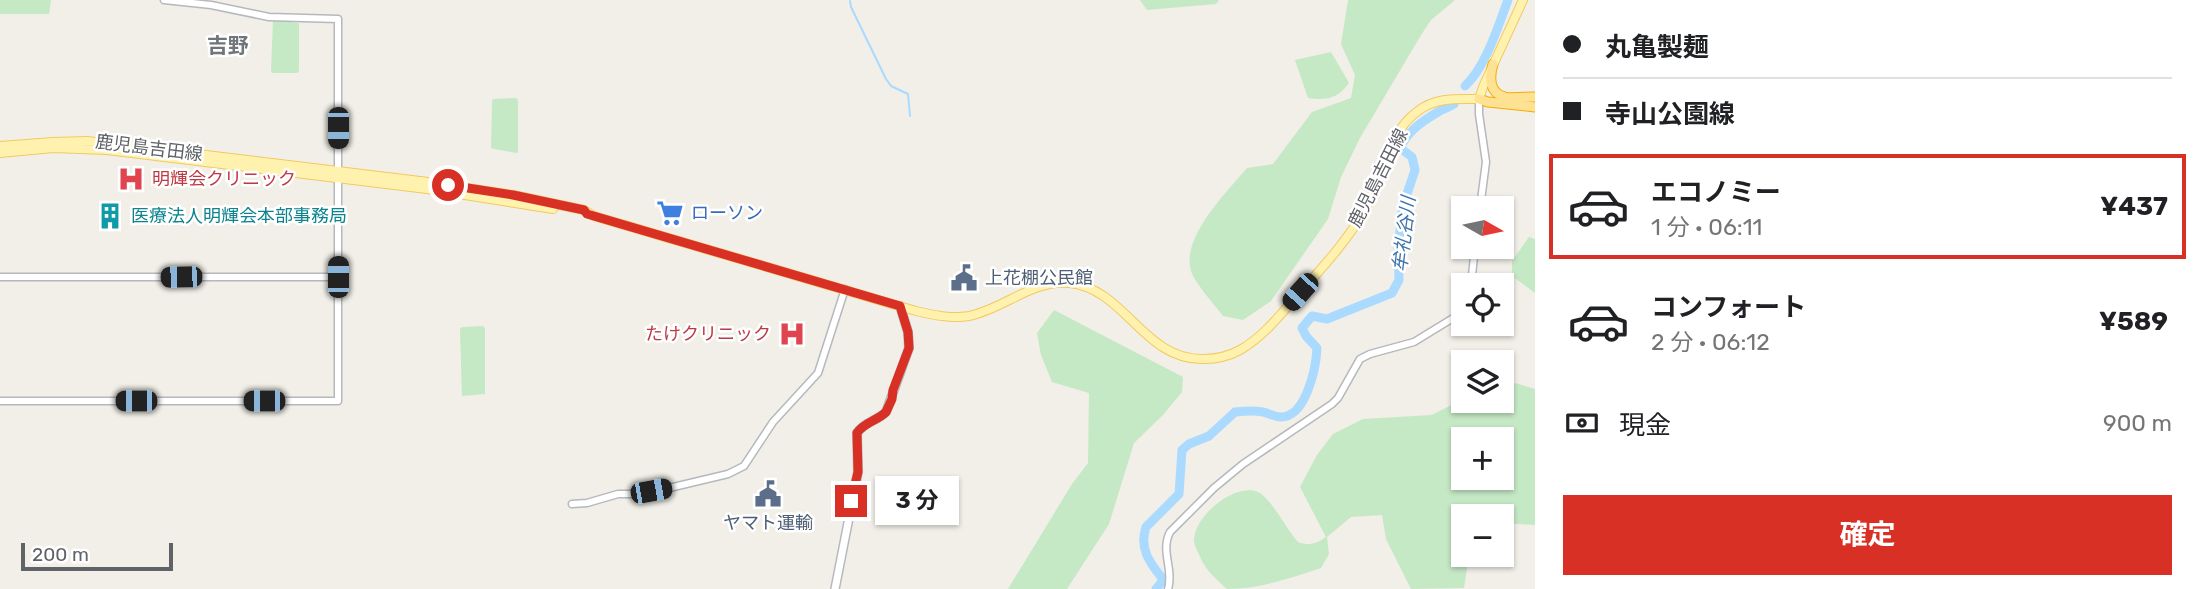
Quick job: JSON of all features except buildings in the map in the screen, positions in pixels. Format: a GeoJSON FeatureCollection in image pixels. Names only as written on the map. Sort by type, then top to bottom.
{"type":"FeatureCollection","features":[{"type":"Feature","properties":{"kind":"highway"},"geometry":{"type":"LineString","coordinates":[[1493,64],[1492,88],[1499,95],[1510,98]]}},
{"type":"Feature","properties":{"kind":"highway"},"geometry":{"type":"LineString","coordinates":[[1479,99],[1535,97]]}},
{"type":"Feature","properties":{"kind":"highway"},"geometry":{"type":"LineString","coordinates":[[1479,99],[1535,107]]}},
{"type":"Feature","properties":{"kind":"main road"},"geometry":{"type":"LineString","coordinates":[[1479,99],[1523,0]]}},
{"type":"Feature","properties":{"kind":"main road","name":"鹿児島吉田線"},"geometry":{"type":"LineString","coordinates":[[0,153],[87,148],[501,193],[584,210],[587,214],[900,306],[943,316],[970,316],[1036,288],[1073,284],[1102,294],[1153,342],[1174,354],[1203,359],[1233,354],[1251,343],[1272,324],[1348,236],[1371,197],[1393,141],[1418,110],[1436,101],[1479,99]]}},
{"type":"Feature","properties":{"kind":"main road","name":"鹿児島吉田線"},"geometry":{"type":"LineString","coordinates":[[0,146],[87,141],[338,174]]}},
{"type":"Feature","properties":{"kind":"main road"},"geometry":{"type":"LineString","coordinates":[[835,589],[858,472],[857,433],[862,426],[880,418],[886,412],[908,356],[909,339],[900,306]]}},
{"type":"Feature","properties":{"kind":"street"},"geometry":{"type":"LineString","coordinates":[[0,401],[338,401],[338,19],[269,17],[211,5],[164,0]]}},
{"type":"Feature","properties":{"kind":"street"},"geometry":{"type":"LineString","coordinates":[[1479,99],[1486,162],[1482,196]]}},
{"type":"Feature","properties":{"kind":"street"},"geometry":{"type":"LineString","coordinates":[[0,277],[338,277]]}},
{"type":"Feature","properties":{"kind":"street"},"geometry":{"type":"LineString","coordinates":[[572,504],[587,503],[618,494],[665,489],[728,474],[744,466],[773,422],[818,373],[845,289]]}},
{"type":"Feature","properties":{"kind":"street"},"geometry":{"type":"LineString","coordinates":[[1168,589],[1170,572],[1166,539],[1214,488],[1243,464],[1332,404],[1360,359],[1414,342],[1451,319]]}},
{"type":"Feature","properties":{"kind":"green space"},"geometry":{"type":"Polygon","coordinates":[[[0,0],[51,0],[49,14],[0,14],[0,0]]]}},
{"type":"Feature","properties":{"kind":"green space"},"geometry":{"type":"Polygon","coordinates":[[[1140,0],[1219,0],[1216,4],[1147,10],[1140,0]]]}},
{"type":"Feature","properties":{"kind":"green space"},"geometry":{"type":"Polygon","coordinates":[[[1348,0],[1455,0],[1431,20],[1421,35],[1360,138],[1341,177],[1328,219],[1271,301],[1243,320],[1223,316],[1193,276],[1191,248],[1197,233],[1216,204],[1247,168],[1273,164],[1312,112],[1351,98],[1355,75],[1341,44],[1348,0]]]}},
{"type":"Feature","properties":{"kind":"green space"},"geometry":{"type":"Polygon","coordinates":[[[273,20],[299,24],[297,73],[271,72],[273,20]]]}},
{"type":"Feature","properties":{"kind":"green space"},"geometry":{"type":"Polygon","coordinates":[[[1331,52],[1349,83],[1332,97],[1308,98],[1295,60],[1331,52]]]}},
{"type":"Feature","properties":{"kind":"green space"},"geometry":{"type":"Polygon","coordinates":[[[516,98],[518,152],[491,148],[493,99],[516,98]]]}},
{"type":"Feature","properties":{"kind":"green space"},"geometry":{"type":"Polygon","coordinates":[[[1529,237],[1535,239],[1535,293],[1514,277],[1514,258],[1529,237]]]}},
{"type":"Feature","properties":{"kind":"green space"},"geometry":{"type":"Polygon","coordinates":[[[1054,310],[1183,377],[1182,392],[1134,443],[1109,524],[1067,589],[1008,589],[1072,484],[1088,463],[1089,393],[1052,382],[1041,355],[1037,333],[1054,310]]]}},
{"type":"Feature","properties":{"kind":"green space"},"geometry":{"type":"Polygon","coordinates":[[[483,326],[485,394],[462,396],[460,328],[483,326]]]}},
{"type":"Feature","properties":{"kind":"green space"},"geometry":{"type":"Polygon","coordinates":[[[1514,383],[1535,389],[1535,525],[1514,524],[1514,504],[1451,504],[1451,567],[1467,567],[1464,588],[1411,589],[1386,539],[1382,515],[1351,517],[1327,537],[1329,554],[1321,568],[1275,582],[1227,589],[1204,564],[1194,542],[1200,522],[1217,504],[1238,492],[1249,490],[1263,495],[1298,542],[1316,543],[1326,537],[1300,487],[1317,455],[1333,434],[1363,419],[1432,415],[1451,405],[1451,413],[1514,413],[1514,383]]]}},
{"type":"Feature","properties":{"kind":"waterway","name":"牟礼谷川"},"geometry":{"type":"LineString","coordinates":[[1465,86],[1485,57],[1508,0]]}},
{"type":"Feature","properties":{"kind":"waterway"},"geometry":{"type":"LineString","coordinates":[[850,1],[886,79],[891,86],[908,94],[910,116]]}},
{"type":"Feature","properties":{"kind":"waterway","name":"牟礼谷川"},"geometry":{"type":"LineString","coordinates":[[1156,589],[1162,578],[1147,554],[1144,535],[1146,527],[1179,494],[1182,450],[1189,444],[1209,436],[1235,412],[1260,411],[1280,417],[1289,415],[1303,401],[1312,379],[1317,348],[1302,328],[1312,316],[1327,319],[1392,293],[1399,280],[1398,248],[1403,206],[1415,170],[1412,157],[1400,148],[1421,123],[1454,104]]}},
{"type":"Feature","properties":{"kind":"place","name":"明輝会クリニック"},"geometry":{"type":"Point","coordinates":[131,179]}},
{"type":"Feature","properties":{"kind":"place","name":"ローソン"},"geometry":{"type":"Point","coordinates":[670,213]}},
{"type":"Feature","properties":{"kind":"place","name":"医療法人明輝会本部事務局"},"geometry":{"type":"Point","coordinates":[110,216]}},
{"type":"Feature","properties":{"kind":"place","name":"上花棚公民館"},"geometry":{"type":"Point","coordinates":[964,278]}},
{"type":"Feature","properties":{"kind":"place","name":"たけクリニック"},"geometry":{"type":"Point","coordinates":[792,334]}},
{"type":"Feature","properties":{"kind":"place","name":"ヤマト運輸"},"geometry":{"type":"Point","coordinates":[768,494]}},
{"type":"Feature","properties":{"kind":"district","name":"吉野"},"geometry":{"type":"Point","coordinates":[228,45]}},
{"type":"Feature","properties":{"kind":"route"},"geometry":{"type":"LineString","coordinates":[[448,185],[584,210],[587,214],[900,306],[908,332],[908,356],[886,412],[880,418],[862,426],[857,433],[858,472],[851,501]]}}]}
